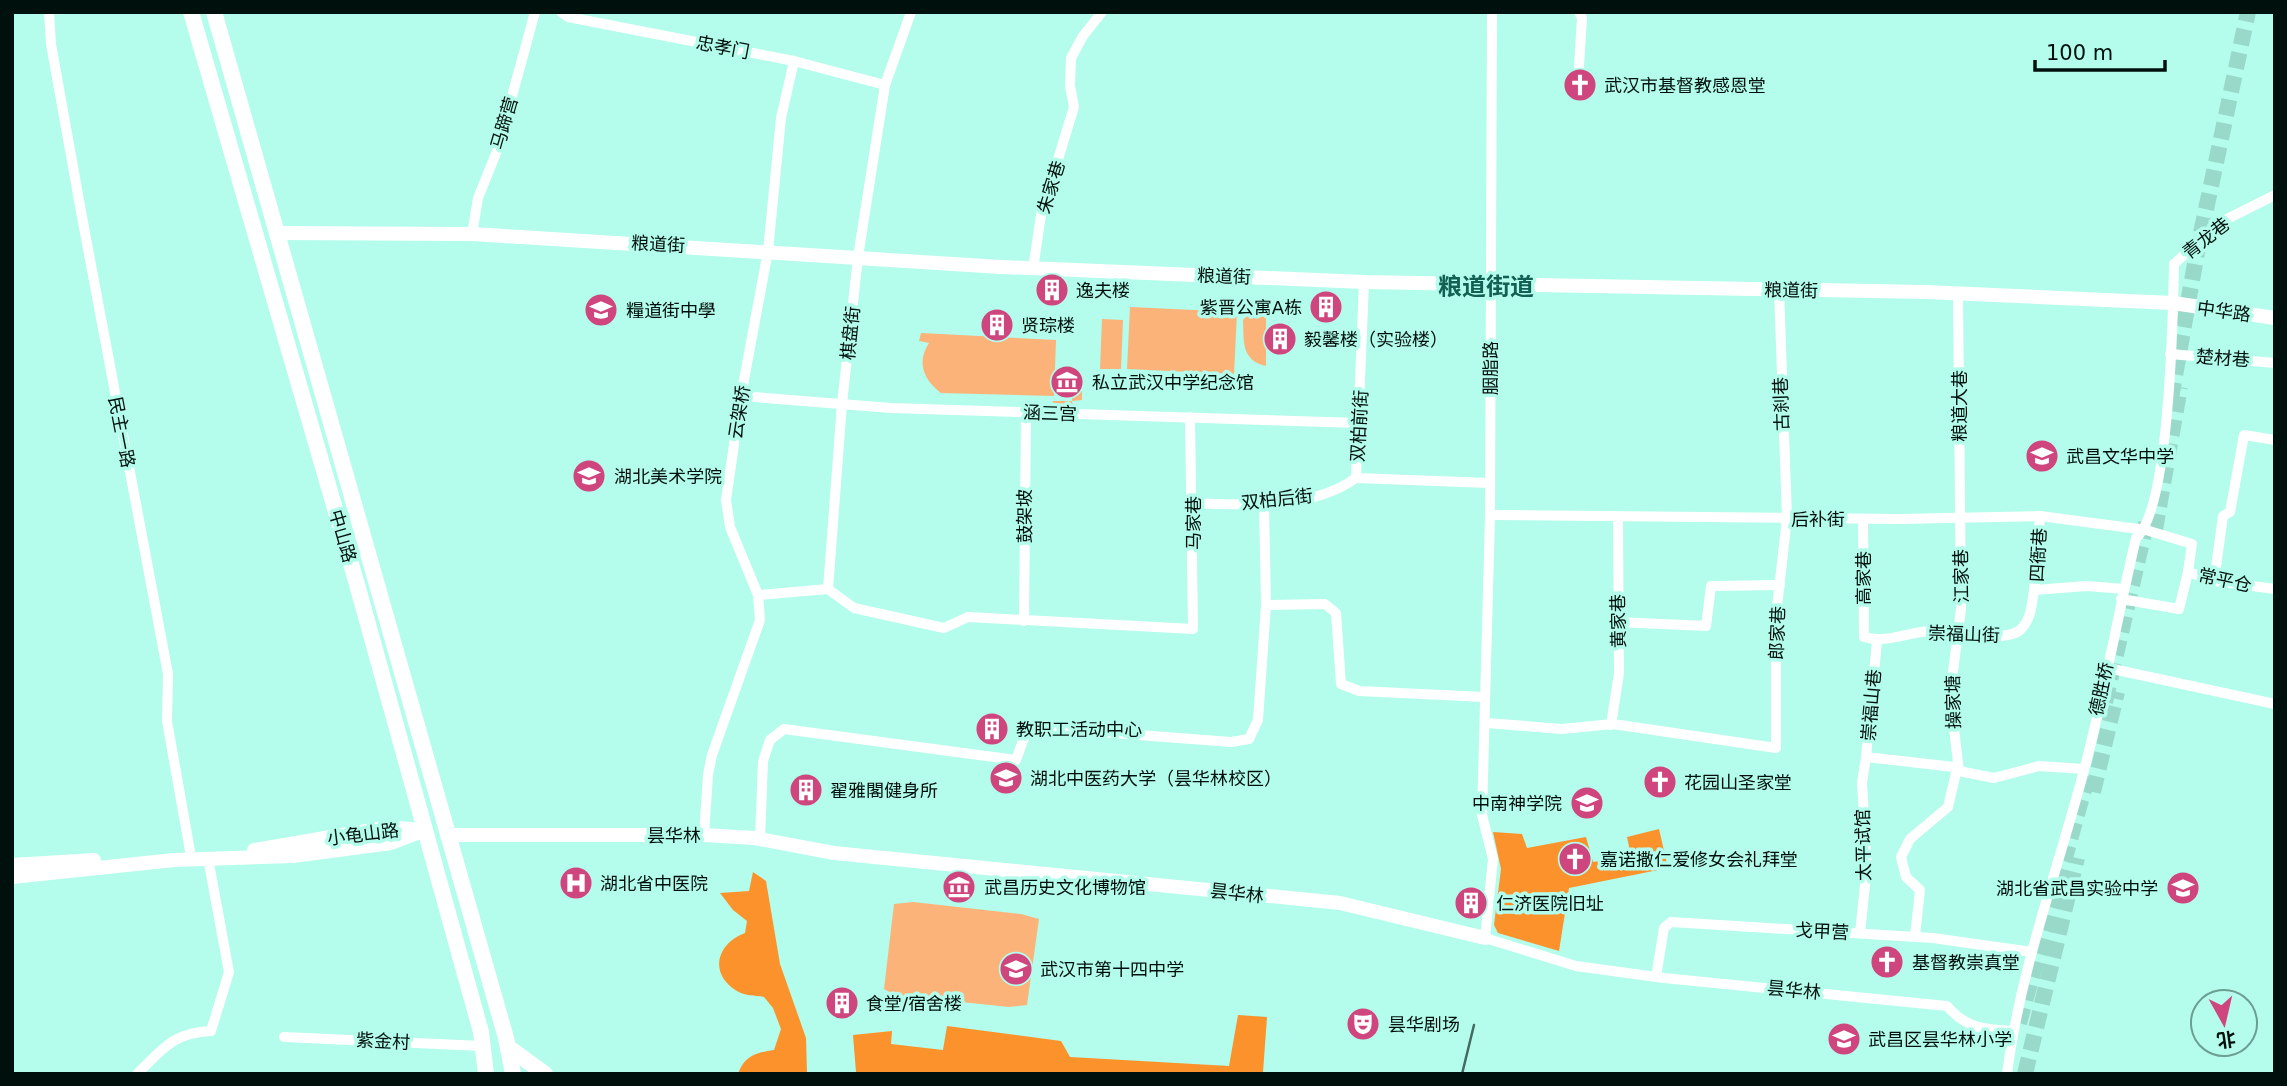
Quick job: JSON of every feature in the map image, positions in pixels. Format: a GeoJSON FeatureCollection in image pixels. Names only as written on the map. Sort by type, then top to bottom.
{"type":"FeatureCollection","features":[{"type":"Feature","properties":{"kind":"main road","name":"中山路"},"geometry":{"type":"LineString","coordinates":[[191,12],[335,507],[425,830],[482,1046],[485,1068]]}},
{"type":"Feature","properties":{"kind":"main road","name":"中山路"},"geometry":{"type":"LineString","coordinates":[[215,12],[507,1042],[513,1074]]}},
{"type":"Feature","properties":{"kind":"main road"},"geometry":{"type":"LineString","coordinates":[[335,507],[352,502]]}},
{"type":"Feature","properties":{"kind":"main road"},"geometry":{"type":"LineString","coordinates":[[507,1042],[545,1074]]}},
{"type":"Feature","properties":{"kind":"street","name":"民主一路"},"geometry":{"type":"LineString","coordinates":[[49,12],[51,44],[77,190],[168,674],[167,721],[190,851]]}},
{"type":"Feature","properties":{"kind":"street","name":"马蹄营"},"geometry":{"type":"LineString","coordinates":[[472,234],[478,198],[497,151],[535,12]]}},
{"type":"Feature","properties":{"kind":"street","name":"忠孝门"},"geometry":{"type":"LineString","coordinates":[[561,12],[568,17],[794,61],[885,85]]}},
{"type":"Feature","properties":{"kind":"street","name":"棋盘街"},"geometry":{"type":"LineString","coordinates":[[828,589],[842,404],[858,257],[885,85],[911,12]]}},
{"type":"Feature","properties":{"kind":"street","name":"朱家巷"},"geometry":{"type":"LineString","coordinates":[[1033,269],[1041,215],[1074,107],[1070,86],[1072,58],[1083,36],[1102,12]]}},
{"type":"Feature","properties":{"kind":"street","name":"胭脂路"},"geometry":{"type":"LineString","coordinates":[[1485,938],[1493,859],[1482,815],[1487,723],[1484,697],[1490,515],[1492,12]]}},
{"type":"Feature","properties":{"kind":"street"},"geometry":{"type":"LineString","coordinates":[[1579,12],[1582,18],[1579,66]]}},
{"type":"Feature","properties":{"kind":"street","name":"云架桥"},"geometry":{"type":"LineString","coordinates":[[704,835],[708,775],[760,620],[758,595],[730,527],[726,500],[741,396],[768,251],[781,118],[794,61]]}},
{"type":"Feature","properties":{"kind":"street","name":"青龙巷"},"geometry":{"type":"LineString","coordinates":[[2173,303],[2174,264],[2219,223],[2275,195]]}},
{"type":"Feature","properties":{"kind":"street","name":"粮道街"},"geometry":{"type":"LineString","coordinates":[[276,233],[472,234],[1033,269],[1364,282],[1958,293],[2173,303]]}},
{"type":"Feature","properties":{"kind":"street","name":"双柏前街"},"geometry":{"type":"LineString","coordinates":[[1364,282],[1356,478],[1490,483]]}},
{"type":"Feature","properties":{"kind":"street","name":"古刹巷"},"geometry":{"type":"LineString","coordinates":[[1779,289],[1787,518]]}},
{"type":"Feature","properties":{"kind":"street","name":"粮道大巷"},"geometry":{"type":"LineString","coordinates":[[1958,293],[1959,518]]}},
{"type":"Feature","properties":{"kind":"street","name":"中华路"},"geometry":{"type":"LineString","coordinates":[[2173,303],[2275,318]]}},
{"type":"Feature","properties":{"kind":"street","name":"德胜桥"},"geometry":{"type":"LineString","coordinates":[[2007,1074],[2012,1031],[2084,769],[2136,538],[2146,530],[2160,473],[2173,303]]}},
{"type":"Feature","properties":{"kind":"street","name":"楚材巷"},"geometry":{"type":"LineString","coordinates":[[2170,354],[2275,363]]}},
{"type":"Feature","properties":{"kind":"street","name":"涵三宫"},"geometry":{"type":"LineString","coordinates":[[741,396],[842,404],[1359,423]]}},
{"type":"Feature","properties":{"kind":"street","name":"鼓架坡"},"geometry":{"type":"LineString","coordinates":[[1024,621],[1026,412]]}},
{"type":"Feature","properties":{"kind":"street","name":"马家巷"},"geometry":{"type":"LineString","coordinates":[[1024,621],[1193,629],[1194,503],[1191,417]]}},
{"type":"Feature","properties":{"kind":"street"},"geometry":{"type":"LineString","coordinates":[[2214,581],[2223,516],[2230,512],[2244,435],[2275,440]]}},
{"type":"Feature","properties":{"kind":"street","name":"双柏后街"},"geometry":{"type":"LineString","coordinates":[[1194,503],[1264,504],[1337,492],[1356,478]]}},
{"type":"Feature","properties":{"kind":"street"},"geometry":{"type":"LineString","coordinates":[[760,839],[763,761],[770,740],[784,729],[1016,760],[1025,735],[1033,727],[1231,742],[1249,739],[1258,720],[1266,606],[1264,504]]}},
{"type":"Feature","properties":{"kind":"street","name":"后补街"},"geometry":{"type":"LineString","coordinates":[[1490,515],[1863,519],[2040,516],[2146,530],[2192,544],[2188,572]]}},
{"type":"Feature","properties":{"kind":"street","name":"四衙巷"},"geometry":{"type":"LineString","coordinates":[[2040,516],[2034,590],[2087,586],[2122,594]]}},
{"type":"Feature","properties":{"kind":"street","name":"黄家巷"},"geometry":{"type":"LineString","coordinates":[[1611,725],[1619,673],[1618,517]]}},
{"type":"Feature","properties":{"kind":"street","name":"郎家巷"},"geometry":{"type":"LineString","coordinates":[[1611,725],[1776,748],[1776,616],[1787,518]]}},
{"type":"Feature","properties":{"kind":"street","name":"江家巷"},"geometry":{"type":"LineString","coordinates":[[1958,633],[1961,609],[1959,518]]}},
{"type":"Feature","properties":{"kind":"street","name":"高家巷"},"geometry":{"type":"LineString","coordinates":[[1863,519],[1864,637]]}},
{"type":"Feature","properties":{"kind":"street","name":"常平仓"},"geometry":{"type":"LineString","coordinates":[[2122,594],[2179,608],[2188,572],[2214,581],[2275,590]]}},
{"type":"Feature","properties":{"kind":"street"},"geometry":{"type":"LineString","coordinates":[[1618,622],[1706,626],[1711,586],[1780,585]]}},
{"type":"Feature","properties":{"kind":"street"},"geometry":{"type":"LineString","coordinates":[[758,595],[828,589],[854,607],[944,628],[968,617],[1024,621]]}},
{"type":"Feature","properties":{"kind":"street","name":"崇福山街"},"geometry":{"type":"LineString","coordinates":[[1864,637],[1877,641],[1931,631],[2008,636],[2020,630],[2031,611],[2034,590]]}},
{"type":"Feature","properties":{"kind":"street"},"geometry":{"type":"LineString","coordinates":[[1266,606],[1325,604],[1336,613],[1341,684],[1359,691],[1484,697]]}},
{"type":"Feature","properties":{"kind":"street","name":"操家塘"},"geometry":{"type":"LineString","coordinates":[[1958,633],[1950,695],[1959,771]]}},
{"type":"Feature","properties":{"kind":"street","name":"崇福山巷"},"geometry":{"type":"LineString","coordinates":[[1877,641],[1866,757],[1954,766],[1959,771],[1994,778],[2039,766],[2084,769]]}},
{"type":"Feature","properties":{"kind":"street"},"geometry":{"type":"LineString","coordinates":[[2108,668],[2275,704]]}},
{"type":"Feature","properties":{"kind":"street"},"geometry":{"type":"LineString","coordinates":[[1487,723],[1562,729],[1611,725]]}},
{"type":"Feature","properties":{"kind":"street","name":"太平试馆"},"geometry":{"type":"LineString","coordinates":[[1860,933],[1867,866],[1862,793],[1866,757]]}},
{"type":"Feature","properties":{"kind":"street"},"geometry":{"type":"LineString","coordinates":[[1915,936],[1920,890],[1906,877],[1901,857],[1910,839],[1948,807],[1955,774],[1959,771]]}},
{"type":"Feature","properties":{"kind":"street","name":"小龟山路"},"geometry":{"type":"LineString","coordinates":[[12,865],[190,851],[254,850],[389,827],[425,830]]}},
{"type":"Feature","properties":{"kind":"street","name":"小龟山路"},"geometry":{"type":"LineString","coordinates":[[12,877],[208,858],[255,859],[293,856],[391,843],[425,830]]}},
{"type":"Feature","properties":{"kind":"street","name":"昙华林"},"geometry":{"type":"LineString","coordinates":[[447,835],[704,835],[760,839],[834,853],[1340,903],[1485,938],[1576,966],[1656,977],[1947,1006],[1959,1021],[1987,1030],[2012,1031]]}},
{"type":"Feature","properties":{"kind":"street"},"geometry":{"type":"LineString","coordinates":[[137,1074],[171,1042],[188,1032],[211,1031],[229,972],[208,858]]}},
{"type":"Feature","properties":{"kind":"street","name":"戈甲营"},"geometry":{"type":"LineString","coordinates":[[1656,977],[1664,928],[1671,922],[1915,936],[2032,952]]}},
{"type":"Feature","properties":{"kind":"street","name":"紫金村"},"geometry":{"type":"LineString","coordinates":[[284,1037],[482,1046]]}},
{"type":"Feature","properties":{"kind":"shaded area"},"geometry":{"type":"Polygon","coordinates":[[[1130,307],[1237,312],[1234,374],[1127,369],[1130,307]]]}},
{"type":"Feature","properties":{"kind":"shaded area"},"geometry":{"type":"Polygon","coordinates":[[[1251,312],[1266,312],[1266,366],[1252,359],[1246,349],[1243,320],[1251,312]]]}},
{"type":"Feature","properties":{"kind":"shaded area"},"geometry":{"type":"Polygon","coordinates":[[[1102,319],[1123,320],[1121,369],[1100,369],[1102,319]]]}},
{"type":"Feature","properties":{"kind":"shaded area"},"geometry":{"type":"Polygon","coordinates":[[[921,333],[1056,340],[1054,396],[941,393],[930,383],[924,371],[923,357],[929,343],[919,341],[921,333]]]}},
{"type":"Feature","properties":{"kind":"shaded area"},"geometry":{"type":"Polygon","coordinates":[[[1073,379],[1082,379],[1082,400],[1072,401],[1073,379]]]}},
{"type":"Feature","properties":{"kind":"shaded area"},"geometry":{"type":"Polygon","coordinates":[[[1053,401],[1072,401],[1074,414],[1052,413],[1053,401]]]}},
{"type":"Feature","properties":{"kind":"shaded area"},"geometry":{"type":"Polygon","coordinates":[[[1659,829],[1668,868],[1569,888],[1559,951],[1498,933],[1494,925],[1501,869],[1493,832],[1522,834],[1527,848],[1586,837],[1593,862],[1631,856],[1627,837],[1659,829]]]}},
{"type":"Feature","properties":{"kind":"shaded area"},"geometry":{"type":"Polygon","coordinates":[[[753,872],[766,881],[780,964],[806,1038],[807,1074],[738,1074],[752,1056],[774,1050],[781,1029],[773,1008],[764,997],[737,991],[728,984],[719,968],[723,951],[735,938],[745,933],[747,921],[733,910],[720,893],[749,891],[753,872]]]}},
{"type":"Feature","properties":{"kind":"shaded area"},"geometry":{"type":"Polygon","coordinates":[[[913,902],[1021,914],[1039,919],[1027,1005],[1009,1007],[895,995],[884,989],[894,904],[913,902]]]}},
{"type":"Feature","properties":{"kind":"shaded area"},"geometry":{"type":"Polygon","coordinates":[[[1238,1015],[1267,1017],[1263,1072],[1280,1074],[829,1074],[856,1072],[853,1035],[892,1031],[891,1044],[943,1050],[947,1026],[1061,1041],[1070,1057],[1229,1066],[1238,1015]]]}},
{"type":"Feature","properties":{"kind":"tunnel"},"geometry":{"type":"LineString","coordinates":[[2171,398],[2198,247],[2248,12]]}},
{"type":"Feature","properties":{"kind":"tunnel"},"geometry":{"type":"LineString","coordinates":[[2155,530],[2180,387]]}},
{"type":"Feature","properties":{"kind":"tunnel"},"geometry":{"type":"LineString","coordinates":[[2105,702],[2148,516]]}},
{"type":"Feature","properties":{"kind":"tunnel"},"geometry":{"type":"LineString","coordinates":[[2093,792],[2117,692]]}},
{"type":"Feature","properties":{"kind":"tunnel"},"geometry":{"type":"LineString","coordinates":[[2019,1023],[2088,775]]}},
{"type":"Feature","properties":{"kind":"tunnel"},"geometry":{"type":"LineString","coordinates":[[2025,1074],[2077,858]]}},
{"type":"Feature","properties":{"kind":"railway"},"geometry":{"type":"LineString","coordinates":[[1462,1074],[1474,1025]]}},
{"type":"Feature","properties":{"kind":"place","name":"武汉市基督教感恩堂"},"geometry":{"type":"Point","coordinates":[1580,85]}},
{"type":"Feature","properties":{"kind":"place","name":"逸夫楼"},"geometry":{"type":"Point","coordinates":[1052,290]}},
{"type":"Feature","properties":{"kind":"place","name":"紫晋公寓A栋"},"geometry":{"type":"Point","coordinates":[1326,307]}},
{"type":"Feature","properties":{"kind":"place","name":"糧道街中學"},"geometry":{"type":"Point","coordinates":[601,310]}},
{"type":"Feature","properties":{"kind":"place","name":"贤琮楼"},"geometry":{"type":"Point","coordinates":[997,325]}},
{"type":"Feature","properties":{"kind":"place","name":"毅馨楼（实验楼）"},"geometry":{"type":"Point","coordinates":[1280,339]}},
{"type":"Feature","properties":{"kind":"place","name":"私立武汉中学纪念馆"},"geometry":{"type":"Point","coordinates":[1067,382]}},
{"type":"Feature","properties":{"kind":"place","name":"武昌文华中学"},"geometry":{"type":"Point","coordinates":[2042,456]}},
{"type":"Feature","properties":{"kind":"place","name":"湖北美术学院"},"geometry":{"type":"Point","coordinates":[589,476]}},
{"type":"Feature","properties":{"kind":"place","name":"教职工活动中心"},"geometry":{"type":"Point","coordinates":[992,729]}},
{"type":"Feature","properties":{"kind":"place","name":"湖北中医药大学（昙华林校区）"},"geometry":{"type":"Point","coordinates":[1006,778]}},
{"type":"Feature","properties":{"kind":"place","name":"花园山圣家堂"},"geometry":{"type":"Point","coordinates":[1660,782]}},
{"type":"Feature","properties":{"kind":"place","name":"翟雅閣健身所"},"geometry":{"type":"Point","coordinates":[806,790]}},
{"type":"Feature","properties":{"kind":"place","name":"中南神学院"},"geometry":{"type":"Point","coordinates":[1587,803]}},
{"type":"Feature","properties":{"kind":"place","name":"嘉诺撒仁爱修女会礼拜堂"},"geometry":{"type":"Point","coordinates":[1575,859]}},
{"type":"Feature","properties":{"kind":"place","name":"湖北省中医院"},"geometry":{"type":"Point","coordinates":[576,883]}},
{"type":"Feature","properties":{"kind":"place","name":"武昌历史文化博物馆"},"geometry":{"type":"Point","coordinates":[959,887]}},
{"type":"Feature","properties":{"kind":"place","name":"湖北省武昌实验中学"},"geometry":{"type":"Point","coordinates":[2183,888]}},
{"type":"Feature","properties":{"kind":"place","name":"仁济医院旧址"},"geometry":{"type":"Point","coordinates":[1471,903]}},
{"type":"Feature","properties":{"kind":"place","name":"基督教崇真堂"},"geometry":{"type":"Point","coordinates":[1887,962]}},
{"type":"Feature","properties":{"kind":"place","name":"武汉市第十四中学"},"geometry":{"type":"Point","coordinates":[1016,969]}},
{"type":"Feature","properties":{"kind":"place","name":"食堂/宿舍楼"},"geometry":{"type":"Point","coordinates":[842,1003]}},
{"type":"Feature","properties":{"kind":"place","name":"昙华剧场"},"geometry":{"type":"Point","coordinates":[1363,1024]}},
{"type":"Feature","properties":{"kind":"place","name":"武昌区昙华林小学"},"geometry":{"type":"Point","coordinates":[1844,1039]}},
{"type":"Feature","properties":{"kind":"district","name":"粮道街道"},"geometry":{"type":"Point","coordinates":[1486,287]}}]}
